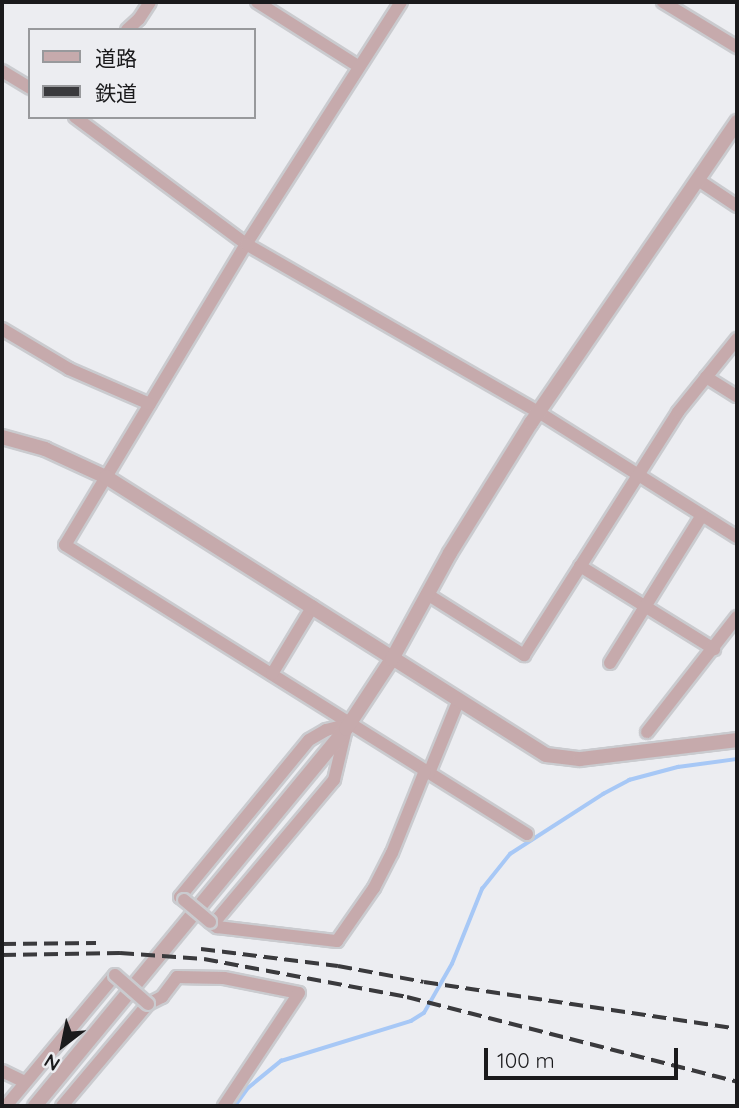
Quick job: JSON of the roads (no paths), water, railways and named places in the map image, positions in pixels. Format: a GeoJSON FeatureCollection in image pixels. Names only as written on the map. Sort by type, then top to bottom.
{"type":"FeatureCollection","features":[{"type":"Feature","properties":{"kind":"street"},"geometry":{"type":"LineString","coordinates":[[129,28],[150,2]]}},
{"type":"Feature","properties":{"kind":"street"},"geometry":{"type":"LineString","coordinates":[[257,2],[358,66]]}},
{"type":"Feature","properties":{"kind":"street"},"geometry":{"type":"LineString","coordinates":[[401,2],[246,244],[65,545],[272,674],[348,727],[427,772],[527,835]]}},
{"type":"Feature","properties":{"kind":"street"},"geometry":{"type":"LineString","coordinates":[[663,2],[737,47]]}},
{"type":"Feature","properties":{"kind":"street"},"geometry":{"type":"LineString","coordinates":[[2,71],[28,87]]}},
{"type":"Feature","properties":{"kind":"street"},"geometry":{"type":"LineString","coordinates":[[78,119],[246,244],[540,413],[737,537]]}},
{"type":"Feature","properties":{"kind":"street"},"geometry":{"type":"LineString","coordinates":[[35,1106],[348,727],[392,659],[474,514],[737,122]]}},
{"type":"Feature","properties":{"kind":"street"},"geometry":{"type":"LineString","coordinates":[[698,180],[737,206]]}},
{"type":"Feature","properties":{"kind":"street"},"geometry":{"type":"LineString","coordinates":[[2,329],[69,369],[150,404]]}},
{"type":"Feature","properties":{"kind":"street"},"geometry":{"type":"LineString","coordinates":[[428,594],[524,655],[678,412],[737,339]]}},
{"type":"Feature","properties":{"kind":"street"},"geometry":{"type":"LineString","coordinates":[[706,377],[737,396]]}},
{"type":"Feature","properties":{"kind":"street"},"geometry":{"type":"LineString","coordinates":[[2,438],[49,450],[106,477],[313,606],[529,747],[561,759],[625,755],[737,740]]}},
{"type":"Feature","properties":{"kind":"street"},"geometry":{"type":"LineString","coordinates":[[610,663],[702,515]]}},
{"type":"Feature","properties":{"kind":"street"},"geometry":{"type":"LineString","coordinates":[[580,566],[714,649]]}},
{"type":"Feature","properties":{"kind":"street"},"geometry":{"type":"LineString","coordinates":[[272,674],[313,606]]}},
{"type":"Feature","properties":{"kind":"street"},"geometry":{"type":"LineString","coordinates":[[647,732],[737,617]]}},
{"type":"Feature","properties":{"kind":"street"},"geometry":{"type":"LineString","coordinates":[[348,727],[326,730],[309,740],[180,897],[217,927],[337,941],[386,865],[458,702]]}},
{"type":"Feature","properties":{"kind":"street"},"geometry":{"type":"LineString","coordinates":[[212,923],[334,780],[348,727]]}},
{"type":"Feature","properties":{"kind":"street"},"geometry":{"type":"LineString","coordinates":[[6,1106],[115,975],[148,1004]]}},
{"type":"Feature","properties":{"kind":"street"},"geometry":{"type":"LineString","coordinates":[[62,1106],[148,1004],[162,997],[177,977],[224,978],[299,993],[224,1106]]}},
{"type":"Feature","properties":{"kind":"street"},"geometry":{"type":"LineString","coordinates":[[2,1071],[25,1082]]}},
{"type":"Feature","properties":{"kind":"waterway"},"geometry":{"type":"LineString","coordinates":[[235,1106],[248,1088],[281,1061],[411,1021],[424,1013],[452,964],[482,889],[510,854],[629,780],[678,767],[737,759]]}},
{"type":"Feature","properties":{"kind":"railway"},"geometry":{"type":"LineString","coordinates":[[2,944],[96,943]]}},
{"type":"Feature","properties":{"kind":"railway"},"geometry":{"type":"LineString","coordinates":[[201,949],[338,966],[424,982],[737,1029]]}},
{"type":"Feature","properties":{"kind":"railway"},"geometry":{"type":"LineString","coordinates":[[2,955],[120,953],[204,959],[407,997],[737,1082]]}}]}
